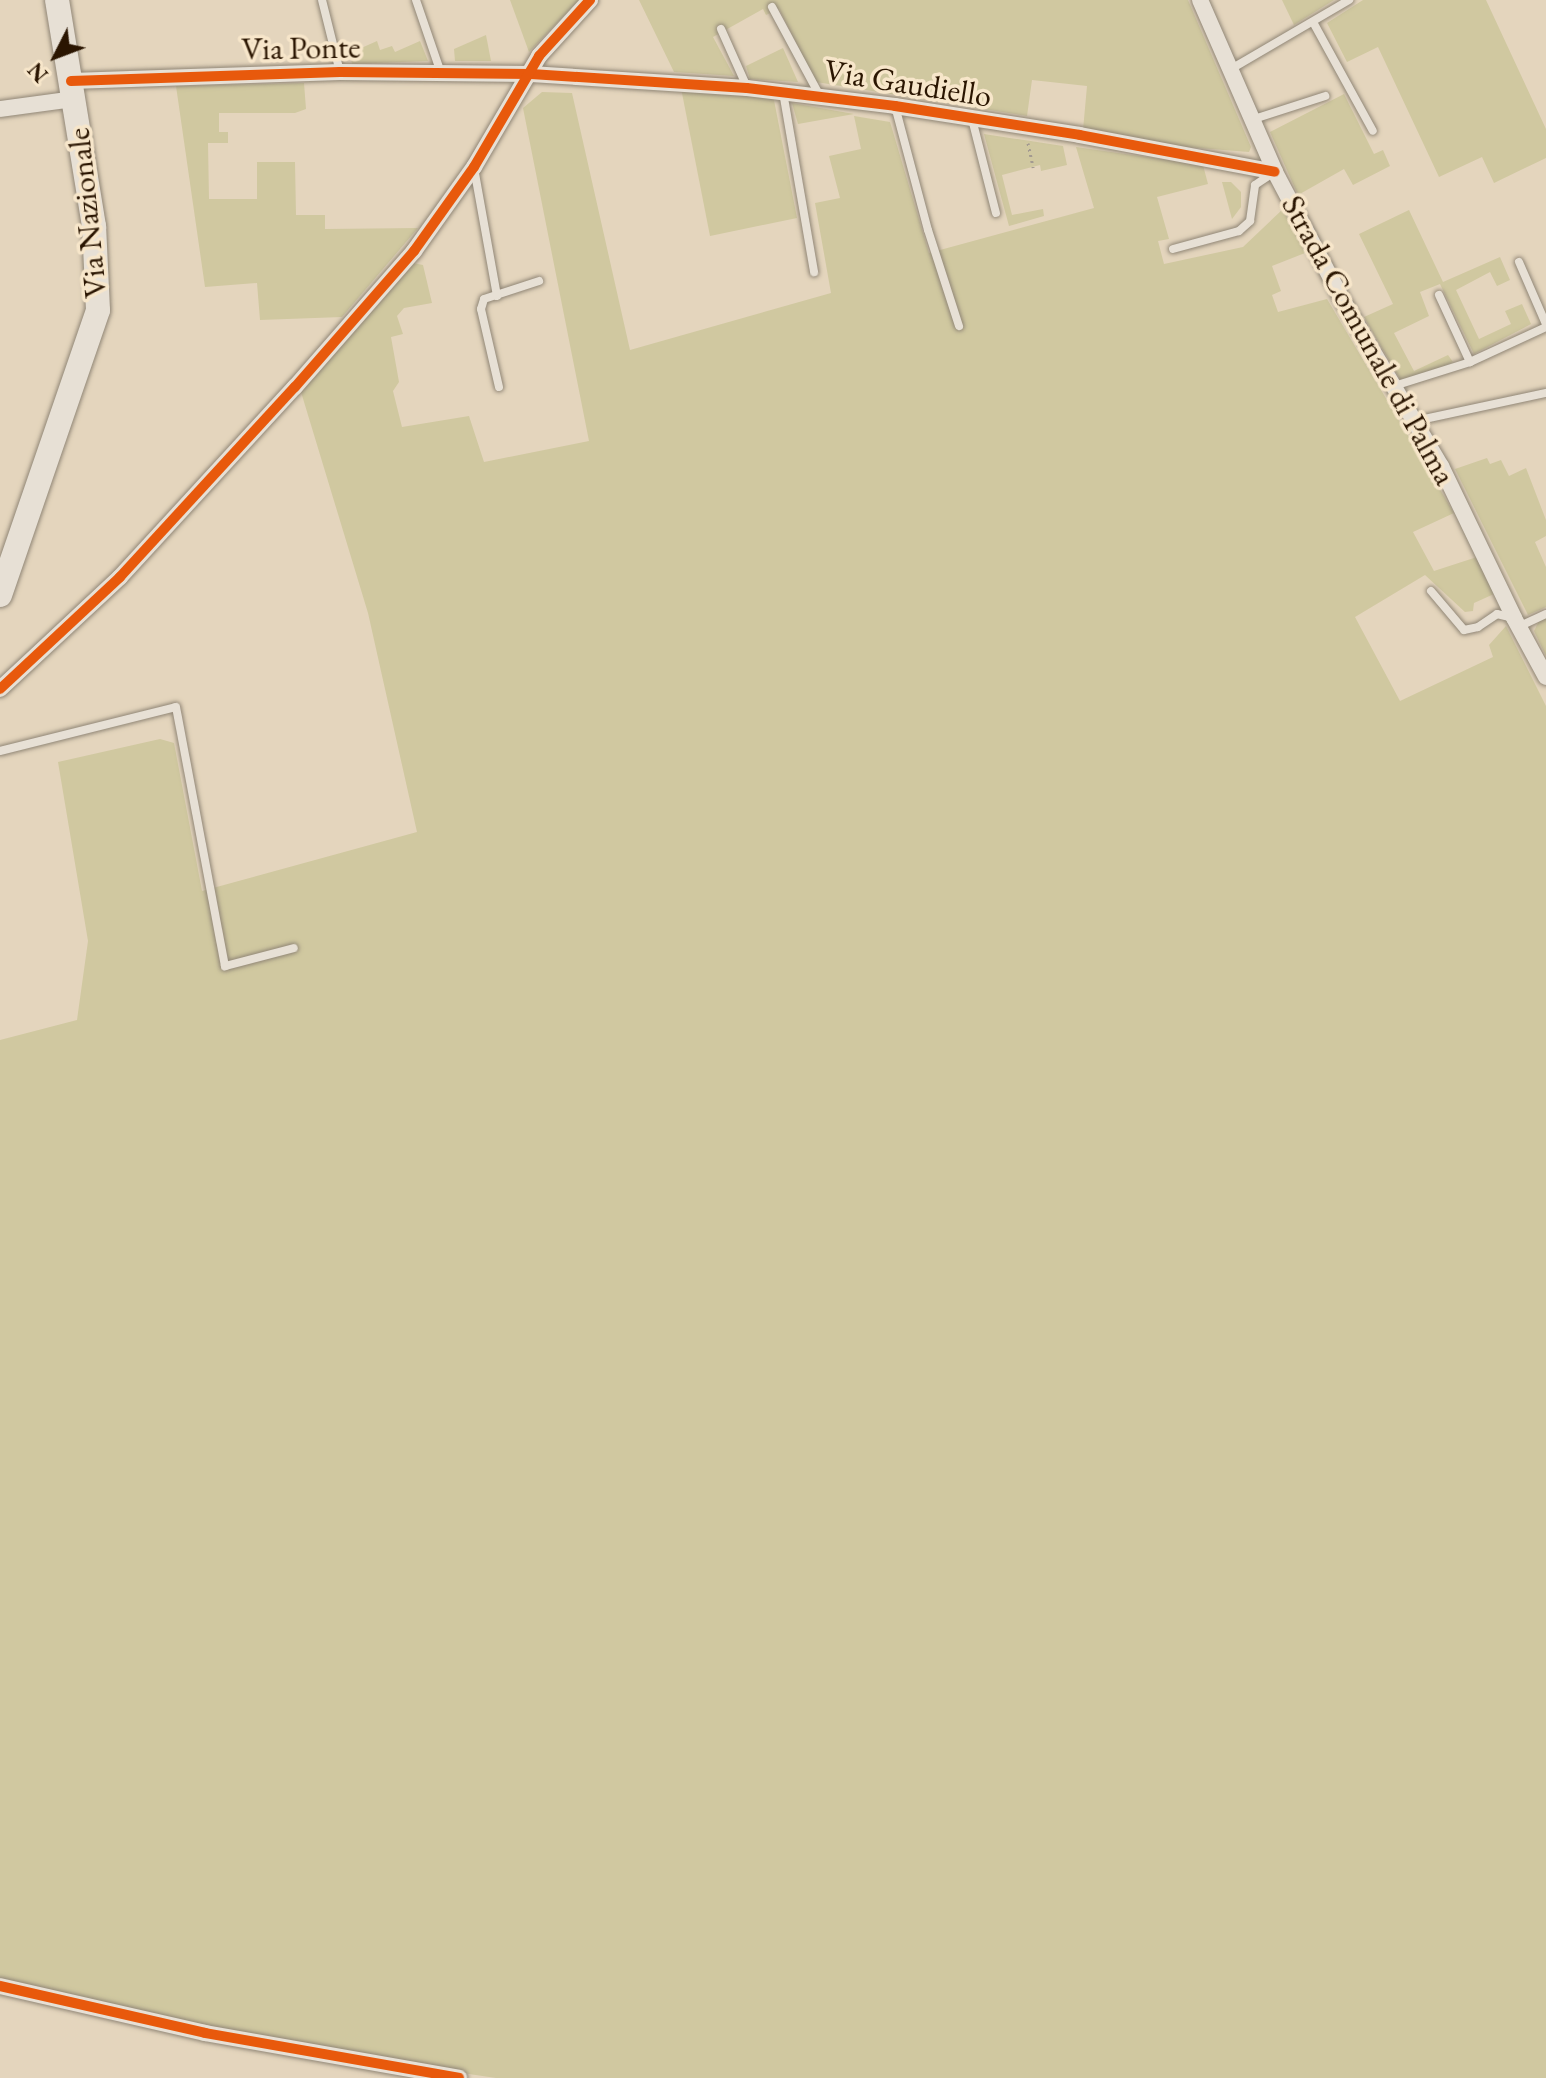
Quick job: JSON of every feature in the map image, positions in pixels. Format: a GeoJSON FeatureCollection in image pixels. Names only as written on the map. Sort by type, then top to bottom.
{"type":"FeatureCollection","features":[{"type":"Feature","properties":{"kind":"main road","name":"Via Nazionale"},"geometry":{"type":"LineString","coordinates":[[0,595],[98,310],[97,250],[57,0]]}},
{"type":"Feature","properties":{"kind":"street"},"geometry":{"type":"LineString","coordinates":[[0,689],[120,577],[305,376],[414,251],[474,167],[539,56],[590,0]]}},
{"type":"Feature","properties":{"kind":"street","name":"Strada Comunale di Palma"},"geometry":{"type":"LineString","coordinates":[[1200,0],[1275,172],[1343,301],[1441,466],[1546,677]]}},
{"type":"Feature","properties":{"kind":"street","name":"Via Ponte"},"geometry":{"type":"LineString","coordinates":[[0,109],[72,90],[340,72],[531,74]]}},
{"type":"Feature","properties":{"kind":"street","name":"Via Gaudiello"},"geometry":{"type":"LineString","coordinates":[[531,74],[747,88],[820,96],[1023,127],[1275,172]]}},
{"type":"Feature","properties":{"kind":"street"},"geometry":{"type":"LineString","coordinates":[[0,1986],[205,2033],[459,2078]]}},
{"type":"Feature","properties":{"kind":"lane"},"geometry":{"type":"LineString","coordinates":[[322,0],[340,72]]}},
{"type":"Feature","properties":{"kind":"lane"},"geometry":{"type":"LineString","coordinates":[[416,0],[441,74]]}},
{"type":"Feature","properties":{"kind":"lane"},"geometry":{"type":"LineString","coordinates":[[1231,69],[1349,0]]}},
{"type":"Feature","properties":{"kind":"lane"},"geometry":{"type":"LineString","coordinates":[[772,7],[820,96]]}},
{"type":"Feature","properties":{"kind":"lane"},"geometry":{"type":"LineString","coordinates":[[1313,22],[1373,131]]}},
{"type":"Feature","properties":{"kind":"lane"},"geometry":{"type":"LineString","coordinates":[[721,29],[747,88]]}},
{"type":"Feature","properties":{"kind":"lane"},"geometry":{"type":"LineString","coordinates":[[783,92],[814,272]]}},
{"type":"Feature","properties":{"kind":"lane"},"geometry":{"type":"LineString","coordinates":[[1254,119],[1325,96]]}},
{"type":"Feature","properties":{"kind":"lane"},"geometry":{"type":"LineString","coordinates":[[895,106],[928,230],[959,326]]}},
{"type":"Feature","properties":{"kind":"lane"},"geometry":{"type":"LineString","coordinates":[[972,119],[996,213]]}},
{"type":"Feature","properties":{"kind":"lane"},"geometry":{"type":"LineString","coordinates":[[474,167],[497,296]]}},
{"type":"Feature","properties":{"kind":"lane"},"geometry":{"type":"LineString","coordinates":[[1173,249],[1239,231],[1250,221],[1255,185],[1275,172]]}},
{"type":"Feature","properties":{"kind":"lane"},"geometry":{"type":"LineString","coordinates":[[1394,386],[1470,362],[1546,326],[1519,262]]}},
{"type":"Feature","properties":{"kind":"lane"},"geometry":{"type":"LineString","coordinates":[[499,387],[481,309],[484,299],[539,281]]}},
{"type":"Feature","properties":{"kind":"lane"},"geometry":{"type":"LineString","coordinates":[[1439,295],[1470,362]]}},
{"type":"Feature","properties":{"kind":"lane"},"geometry":{"type":"LineString","coordinates":[[1415,421],[1546,393]]}},
{"type":"Feature","properties":{"kind":"lane"},"geometry":{"type":"LineString","coordinates":[[1431,591],[1464,630],[1478,627],[1497,614],[1516,622],[1546,614]]}},
{"type":"Feature","properties":{"kind":"lane"},"geometry":{"type":"LineString","coordinates":[[0,751],[176,707],[225,966],[294,948]]}},
{"type":"Feature","properties":{"kind":"path"},"geometry":{"type":"LineString","coordinates":[[1023,127],[1033,167]]}},
{"type":"Feature","properties":{"kind":"shaded area"},"geometry":{"type":"Polygon","coordinates":[[[510,0],[579,0],[529,52],[510,0]]]}},
{"type":"Feature","properties":{"kind":"shaded area"},"geometry":{"type":"Polygon","coordinates":[[[639,0],[1188,0],[1251,147],[1249,152],[1147,144],[1083,130],[1087,86],[1032,80],[1027,116],[816,82],[779,9],[766,15],[763,9],[713,37],[734,76],[674,72],[639,0]]]}},
{"type":"Feature","properties":{"kind":"shaded area"},"geometry":{"type":"Polygon","coordinates":[[[1282,0],[1334,0],[1294,25],[1282,0]]]}},
{"type":"Feature","properties":{"kind":"shaded area"},"geometry":{"type":"Polygon","coordinates":[[[1363,0],[1486,0],[1546,129],[1546,158],[1494,183],[1482,157],[1439,177],[1378,47],[1347,62],[1327,23],[1363,0]]]}},
{"type":"Feature","properties":{"kind":"shaded area"},"geometry":{"type":"Polygon","coordinates":[[[486,35],[491,61],[455,61],[454,49],[486,35]]]}},
{"type":"Feature","properties":{"kind":"shaded area"},"geometry":{"type":"Polygon","coordinates":[[[377,41],[380,50],[392,46],[395,52],[420,41],[428,61],[352,64],[350,53],[377,41]]]}},
{"type":"Feature","properties":{"kind":"shaded area"},"geometry":{"type":"Polygon","coordinates":[[[783,48],[798,82],[750,79],[746,66],[783,48]]]}},
{"type":"Feature","properties":{"kind":"shaded area"},"geometry":{"type":"Polygon","coordinates":[[[304,83],[306,109],[295,113],[219,113],[219,132],[228,132],[228,143],[208,143],[209,199],[257,199],[257,162],[295,162],[296,215],[325,215],[325,229],[418,228],[342,317],[260,320],[257,283],[205,287],[176,86],[304,83]]]}},
{"type":"Feature","properties":{"kind":"shaded area"},"geometry":{"type":"Polygon","coordinates":[[[681,88],[773,95],[797,218],[710,236],[681,88]]]}},
{"type":"Feature","properties":{"kind":"shaded area"},"geometry":{"type":"Polygon","coordinates":[[[542,92],[572,93],[630,350],[831,293],[815,203],[840,198],[829,156],[861,149],[854,116],[890,122],[929,253],[1094,208],[1076,147],[1203,165],[1208,184],[1157,197],[1169,239],[1158,241],[1164,264],[1243,247],[1283,209],[1305,253],[1272,266],[1281,291],[1272,295],[1278,312],[1327,299],[1454,513],[1413,532],[1434,571],[1477,557],[1494,594],[1474,603],[1473,611],[1465,612],[1425,575],[1355,617],[1400,701],[1493,657],[1489,645],[1506,626],[1546,706],[1546,2078],[496,2078],[273,2045],[0,1990],[0,1040],[77,1020],[88,941],[58,762],[160,739],[174,743],[202,891],[417,832],[368,613],[301,392],[413,263],[423,265],[432,303],[404,308],[397,316],[403,334],[391,337],[399,382],[393,391],[402,427],[469,416],[484,462],[589,441],[523,108],[542,92]]]}},
{"type":"Feature","properties":{"kind":"shaded area"},"geometry":{"type":"Polygon","coordinates":[[[1344,94],[1374,154],[1383,150],[1390,166],[1353,185],[1344,169],[1298,195],[1270,132],[1344,94]]]}},
{"type":"Feature","properties":{"kind":"shaded area"},"geometry":{"type":"Polygon","coordinates":[[[792,103],[854,114],[798,124],[792,103]]]}},
{"type":"Feature","properties":{"kind":"shaded area"},"geometry":{"type":"Polygon","coordinates":[[[984,134],[1063,146],[1067,165],[1041,171],[1040,165],[1002,175],[1012,215],[1043,209],[1044,216],[1009,226],[984,134]]]}},
{"type":"Feature","properties":{"kind":"shaded area"},"geometry":{"type":"Polygon","coordinates":[[[1222,182],[1231,182],[1241,192],[1241,207],[1232,219],[1222,182]]]}},
{"type":"Feature","properties":{"kind":"shaded area"},"geometry":{"type":"Polygon","coordinates":[[[1409,210],[1443,282],[1500,257],[1510,280],[1497,286],[1490,272],[1456,290],[1479,339],[1511,324],[1505,311],[1522,304],[1531,324],[1474,354],[1440,284],[1420,292],[1429,316],[1394,333],[1414,371],[1448,355],[1453,362],[1404,386],[1364,317],[1393,304],[1359,234],[1409,210]]]}},
{"type":"Feature","properties":{"kind":"shaded area"},"geometry":{"type":"Polygon","coordinates":[[[1487,458],[1490,464],[1501,460],[1509,476],[1526,468],[1546,520],[1546,536],[1535,542],[1546,567],[1546,607],[1528,615],[1455,469],[1487,458]]]}},
{"type":"Feature","properties":{"kind":"shaded area"},"geometry":{"type":"Polygon","coordinates":[[[1546,618],[1546,656],[1534,631],[1539,621],[1546,618]]]}},
{"type":"Feature","properties":{"kind":"cycle path"},"geometry":{"type":"LineString","coordinates":[[0,689],[120,577],[295,387],[414,251],[474,167],[539,56],[590,0]]}},
{"type":"Feature","properties":{"kind":"cycle path"},"geometry":{"type":"LineString","coordinates":[[71,81],[340,72],[531,74],[747,88],[895,106],[1080,135],[1275,172]]}},
{"type":"Feature","properties":{"kind":"cycle path"},"geometry":{"type":"LineString","coordinates":[[0,1986],[205,2033],[459,2078]]}}]}
